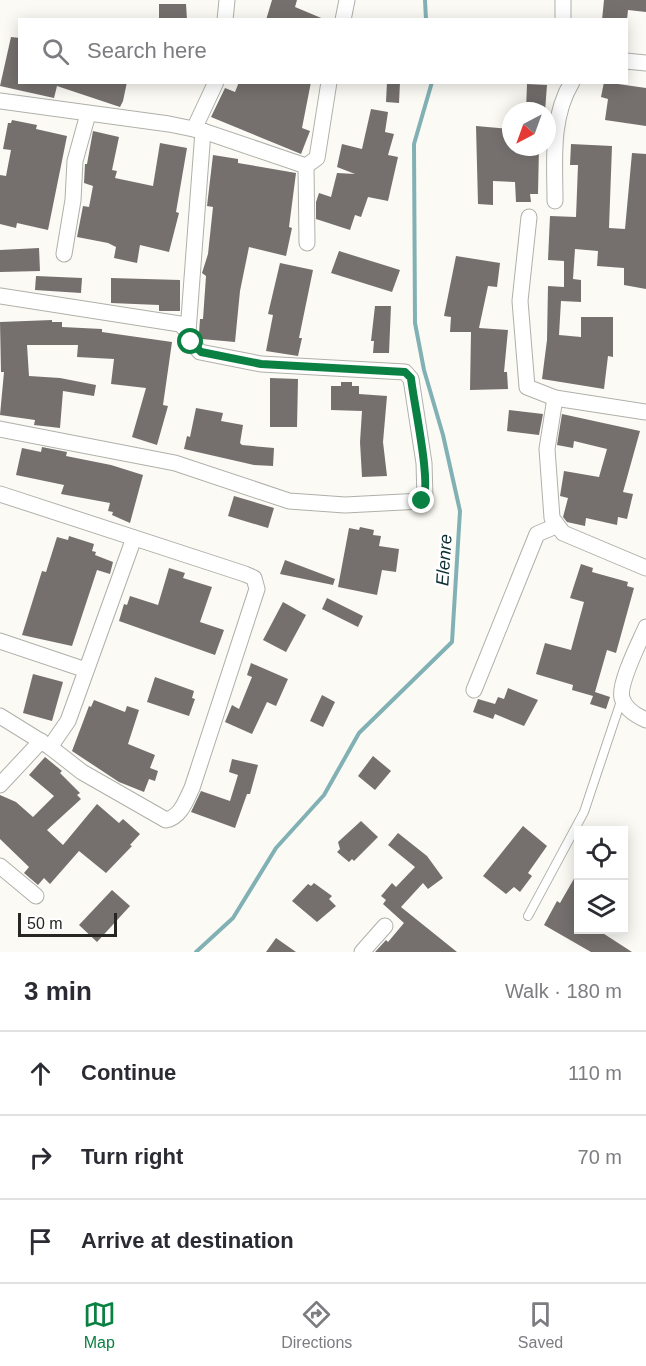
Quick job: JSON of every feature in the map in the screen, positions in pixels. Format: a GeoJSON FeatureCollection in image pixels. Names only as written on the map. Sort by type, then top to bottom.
{"type":"FeatureCollection","features":[{"type":"Feature","properties":{"kind":"street"},"geometry":{"type":"LineString","coordinates":[[225,18],[227,0]]}},
{"type":"Feature","properties":{"kind":"street"},"geometry":{"type":"LineString","coordinates":[[343,18],[347,0]]}},
{"type":"Feature","properties":{"kind":"street"},"geometry":{"type":"LineString","coordinates":[[563,18],[564,0]]}},
{"type":"Feature","properties":{"kind":"street"},"geometry":{"type":"LineString","coordinates":[[628,61],[646,63]]}},
{"type":"Feature","properties":{"kind":"street"},"geometry":{"type":"LineString","coordinates":[[0,429],[175,463],[289,501],[345,505],[422,501],[425,498],[424,464],[411,378],[405,372],[261,364],[201,352],[191,342],[188,332],[198,130],[215,84]]}},
{"type":"Feature","properties":{"kind":"street"},"geometry":{"type":"LineString","coordinates":[[306,166],[317,158],[329,84]]}},
{"type":"Feature","properties":{"kind":"street"},"geometry":{"type":"LineString","coordinates":[[555,201],[555,141],[561,104],[571,84]]}},
{"type":"Feature","properties":{"kind":"street"},"geometry":{"type":"LineString","coordinates":[[0,101],[198,130],[306,166]]}},
{"type":"Feature","properties":{"kind":"street"},"geometry":{"type":"LineString","coordinates":[[63,254],[73,200],[75,161],[88,114]]}},
{"type":"Feature","properties":{"kind":"street"},"geometry":{"type":"LineString","coordinates":[[306,166],[307,243]]}},
{"type":"Feature","properties":{"kind":"street"},"geometry":{"type":"LineString","coordinates":[[529,217],[520,301],[524,380],[532,391],[555,398],[646,412]]}},
{"type":"Feature","properties":{"kind":"street"},"geometry":{"type":"LineString","coordinates":[[0,296],[180,324],[188,332]]}},
{"type":"Feature","properties":{"kind":"street"},"geometry":{"type":"LineString","coordinates":[[555,398],[547,449],[552,518],[556,526],[564,533],[646,568]]}},
{"type":"Feature","properties":{"kind":"street"},"geometry":{"type":"LineString","coordinates":[[0,494],[245,574],[254,578],[257,589],[192,788],[180,812],[166,820],[102,785],[45,744],[0,716]]}},
{"type":"Feature","properties":{"kind":"street"},"geometry":{"type":"LineString","coordinates":[[474,690],[537,534],[556,526]]}},
{"type":"Feature","properties":{"kind":"street"},"geometry":{"type":"LineString","coordinates":[[0,784],[68,721],[134,538]]}},
{"type":"Feature","properties":{"kind":"street"},"geometry":{"type":"LineString","coordinates":[[646,627],[622,687],[622,699],[635,715],[646,720]]}},
{"type":"Feature","properties":{"kind":"street"},"geometry":{"type":"LineString","coordinates":[[0,640],[86,670]]}},
{"type":"Feature","properties":{"kind":"street"},"geometry":{"type":"LineString","coordinates":[[0,866],[36,896]]}},
{"type":"Feature","properties":{"kind":"street"},"geometry":{"type":"LineString","coordinates":[[362,952],[385,926]]}},
{"type":"Feature","properties":{"kind":"lane"},"geometry":{"type":"LineString","coordinates":[[528,916],[580,821],[622,699]]}},
{"type":"Feature","properties":{"kind":"building"},"geometry":{"type":"Polygon","coordinates":[[[272,0],[297,0],[295,7],[321,18],[267,18],[272,0]]]}},
{"type":"Feature","properties":{"kind":"building"},"geometry":{"type":"Polygon","coordinates":[[[604,0],[646,0],[646,12],[628,10],[627,18],[602,18],[604,0]]]}},
{"type":"Feature","properties":{"kind":"building"},"geometry":{"type":"Polygon","coordinates":[[[159,4],[186,4],[187,18],[159,18],[159,4]]]}},
{"type":"Feature","properties":{"kind":"building"},"geometry":{"type":"Polygon","coordinates":[[[11,37],[18,38],[18,84],[127,84],[120,107],[57,86],[54,98],[0,86],[11,37]]]}},
{"type":"Feature","properties":{"kind":"building"},"geometry":{"type":"Polygon","coordinates":[[[238,84],[311,84],[302,128],[310,131],[301,154],[211,117],[225,88],[235,92],[238,84]]]}},
{"type":"Feature","properties":{"kind":"building"},"geometry":{"type":"Polygon","coordinates":[[[387,84],[400,84],[399,103],[386,102],[387,84]]]}},
{"type":"Feature","properties":{"kind":"building"},"geometry":{"type":"Polygon","coordinates":[[[527,84],[547,85],[546,102],[526,102],[527,84]]]}},
{"type":"Feature","properties":{"kind":"building"},"geometry":{"type":"Polygon","coordinates":[[[604,84],[646,88],[646,126],[605,120],[608,99],[601,97],[604,84]]]}},
{"type":"Feature","properties":{"kind":"building"},"geometry":{"type":"Polygon","coordinates":[[[371,109],[388,112],[385,132],[394,134],[388,155],[398,157],[388,201],[368,197],[361,217],[355,215],[350,230],[316,219],[316,202],[319,193],[331,197],[337,173],[355,174],[337,167],[342,144],[362,149],[371,109]]]}},
{"type":"Feature","properties":{"kind":"building"},"geometry":{"type":"Polygon","coordinates":[[[12,120],[37,125],[36,129],[67,136],[48,230],[17,223],[16,228],[0,224],[0,175],[6,176],[11,150],[3,149],[8,123],[12,120]]]}},
{"type":"Feature","properties":{"kind":"building"},"geometry":{"type":"Polygon","coordinates":[[[476,126],[502,128],[502,156],[539,156],[538,194],[530,194],[531,202],[516,202],[515,182],[493,181],[493,205],[478,204],[476,126]]]}},
{"type":"Feature","properties":{"kind":"building"},"geometry":{"type":"Polygon","coordinates":[[[93,131],[119,137],[112,170],[117,171],[115,178],[153,186],[160,143],[187,148],[176,212],[179,213],[169,252],[140,245],[137,263],[114,258],[116,247],[108,243],[77,237],[83,206],[89,207],[93,186],[84,183],[85,164],[87,164],[93,131]]]}},
{"type":"Feature","properties":{"kind":"building"},"geometry":{"type":"Polygon","coordinates":[[[571,144],[612,146],[609,228],[625,229],[632,153],[646,154],[646,289],[624,285],[624,268],[597,266],[598,251],[575,249],[573,279],[581,280],[581,302],[561,301],[559,335],[581,337],[581,317],[613,317],[613,357],[608,356],[604,389],[542,379],[547,340],[548,286],[564,287],[564,261],[548,260],[550,216],[576,217],[578,165],[570,165],[571,144]]]}},
{"type":"Feature","properties":{"kind":"building"},"geometry":{"type":"Polygon","coordinates":[[[213,155],[238,159],[238,163],[296,173],[289,227],[292,228],[286,256],[249,247],[240,291],[235,342],[202,339],[199,333],[200,319],[203,319],[206,276],[202,273],[208,254],[213,207],[207,206],[213,155]]]}},
{"type":"Feature","properties":{"kind":"building"},"geometry":{"type":"Polygon","coordinates":[[[39,248],[40,271],[0,272],[0,250],[39,248]]]}},
{"type":"Feature","properties":{"kind":"building"},"geometry":{"type":"Polygon","coordinates":[[[339,251],[400,270],[392,292],[331,273],[339,251]]]}},
{"type":"Feature","properties":{"kind":"building"},"geometry":{"type":"Polygon","coordinates":[[[456,256],[500,263],[497,287],[488,286],[479,328],[508,330],[504,372],[507,372],[508,389],[470,390],[471,332],[450,332],[451,317],[444,316],[456,256]]]}},
{"type":"Feature","properties":{"kind":"building"},"geometry":{"type":"Polygon","coordinates":[[[280,263],[313,270],[299,338],[302,338],[298,356],[266,351],[273,315],[268,314],[280,263]]]}},
{"type":"Feature","properties":{"kind":"building"},"geometry":{"type":"Polygon","coordinates":[[[36,276],[82,278],[81,293],[35,290],[36,276]]]}},
{"type":"Feature","properties":{"kind":"building"},"geometry":{"type":"Polygon","coordinates":[[[111,278],[180,280],[180,311],[159,311],[159,305],[111,303],[111,278]]]}},
{"type":"Feature","properties":{"kind":"building"},"geometry":{"type":"Polygon","coordinates":[[[375,306],[391,306],[389,353],[373,353],[374,341],[371,341],[375,306]]]}},
{"type":"Feature","properties":{"kind":"building"},"geometry":{"type":"Polygon","coordinates":[[[52,320],[52,322],[62,322],[62,327],[102,329],[102,332],[172,342],[163,405],[168,406],[157,445],[132,437],[146,388],[111,384],[114,359],[77,357],[78,345],[27,345],[29,376],[60,378],[96,385],[94,396],[63,391],[60,428],[34,425],[35,420],[0,415],[4,372],[1,372],[0,322],[52,320]]]}},
{"type":"Feature","properties":{"kind":"building"},"geometry":{"type":"Polygon","coordinates":[[[270,378],[298,379],[297,427],[270,427],[270,378]]]}},
{"type":"Feature","properties":{"kind":"building"},"geometry":{"type":"Polygon","coordinates":[[[341,382],[352,382],[352,386],[359,386],[359,394],[387,396],[383,442],[387,476],[362,477],[360,442],[362,411],[331,410],[331,386],[341,386],[341,382]]]}},
{"type":"Feature","properties":{"kind":"building"},"geometry":{"type":"Polygon","coordinates":[[[196,408],[223,413],[221,421],[243,425],[240,443],[242,445],[274,448],[273,466],[254,465],[184,449],[187,436],[190,437],[196,408]]]}},
{"type":"Feature","properties":{"kind":"building"},"geometry":{"type":"Polygon","coordinates":[[[509,410],[543,414],[539,435],[507,431],[509,410]]]}},
{"type":"Feature","properties":{"kind":"building"},"geometry":{"type":"Polygon","coordinates":[[[562,414],[640,431],[623,492],[633,494],[627,519],[618,517],[617,525],[586,518],[585,526],[567,522],[563,517],[568,498],[560,496],[564,471],[599,477],[607,449],[574,441],[573,448],[557,445],[562,414]]]}},
{"type":"Feature","properties":{"kind":"building"},"geometry":{"type":"Polygon","coordinates":[[[42,447],[67,452],[66,456],[111,465],[143,475],[130,523],[108,511],[110,503],[61,494],[64,485],[16,475],[22,448],[41,452],[42,447]]]}},
{"type":"Feature","properties":{"kind":"building"},"geometry":{"type":"Polygon","coordinates":[[[234,496],[274,508],[268,528],[228,516],[234,496]]]}},
{"type":"Feature","properties":{"kind":"building"},"geometry":{"type":"Polygon","coordinates":[[[360,527],[374,530],[373,535],[381,536],[379,546],[399,549],[396,572],[382,570],[377,595],[338,587],[349,528],[359,530],[360,527]]]}},
{"type":"Feature","properties":{"kind":"building"},"geometry":{"type":"Polygon","coordinates":[[[69,536],[94,544],[92,551],[96,552],[95,555],[113,562],[110,574],[97,570],[72,646],[22,635],[42,571],[46,572],[57,537],[68,540],[69,536]]]}},
{"type":"Feature","properties":{"kind":"building"},"geometry":{"type":"Polygon","coordinates":[[[285,560],[335,579],[333,585],[280,574],[285,560]]]}},
{"type":"Feature","properties":{"kind":"building"},"geometry":{"type":"Polygon","coordinates":[[[581,564],[593,568],[592,572],[628,582],[627,586],[634,588],[616,653],[607,650],[595,692],[610,697],[606,709],[590,704],[593,696],[572,690],[573,685],[536,674],[545,643],[571,650],[584,602],[570,598],[581,564]]]}},
{"type":"Feature","properties":{"kind":"building"},"geometry":{"type":"Polygon","coordinates":[[[169,568],[185,573],[183,578],[212,587],[200,622],[224,630],[215,655],[119,621],[124,604],[127,605],[130,596],[158,605],[169,568]]]}},
{"type":"Feature","properties":{"kind":"building"},"geometry":{"type":"Polygon","coordinates":[[[327,598],[363,616],[358,627],[322,609],[327,598]]]}},
{"type":"Feature","properties":{"kind":"building"},"geometry":{"type":"Polygon","coordinates":[[[283,602],[306,615],[286,652],[263,640],[283,602]]]}},
{"type":"Feature","properties":{"kind":"building"},"geometry":{"type":"Polygon","coordinates":[[[251,663],[288,679],[276,706],[267,702],[252,734],[225,722],[232,705],[239,709],[252,677],[247,675],[251,663]]]}},
{"type":"Feature","properties":{"kind":"building"},"geometry":{"type":"Polygon","coordinates":[[[33,674],[63,682],[52,721],[23,713],[33,674]]]}},
{"type":"Feature","properties":{"kind":"building"},"geometry":{"type":"Polygon","coordinates":[[[155,677],[194,691],[192,698],[195,699],[189,716],[147,702],[155,677]]]}},
{"type":"Feature","properties":{"kind":"building"},"geometry":{"type":"Polygon","coordinates":[[[508,688],[538,700],[524,726],[495,714],[493,719],[473,712],[478,699],[495,704],[498,697],[504,699],[508,688]]]}},
{"type":"Feature","properties":{"kind":"building"},"geometry":{"type":"Polygon","coordinates":[[[322,695],[335,702],[323,727],[310,721],[322,695]]]}},
{"type":"Feature","properties":{"kind":"building"},"geometry":{"type":"Polygon","coordinates":[[[94,700],[125,712],[127,706],[139,710],[128,744],[155,755],[150,768],[158,771],[155,781],[149,779],[144,792],[119,782],[72,751],[89,706],[91,707],[94,700]]]}},
{"type":"Feature","properties":{"kind":"building"},"geometry":{"type":"Polygon","coordinates":[[[373,756],[391,771],[375,790],[358,776],[373,756]]]}},
{"type":"Feature","properties":{"kind":"building"},"geometry":{"type":"Polygon","coordinates":[[[45,757],[62,771],[60,773],[80,793],[77,795],[81,799],[47,830],[63,845],[97,804],[119,823],[123,819],[140,834],[130,845],[132,846],[106,873],[79,851],[50,884],[44,878],[38,885],[24,873],[29,867],[0,839],[0,795],[16,802],[33,817],[54,796],[29,775],[45,757]]]}},
{"type":"Feature","properties":{"kind":"building"},"geometry":{"type":"Polygon","coordinates":[[[232,759],[258,765],[250,794],[247,794],[235,828],[191,812],[201,791],[230,801],[238,775],[229,772],[232,759]]]}},
{"type":"Feature","properties":{"kind":"building"},"geometry":{"type":"Polygon","coordinates":[[[361,821],[378,837],[354,861],[352,859],[349,862],[337,852],[340,849],[338,842],[361,821]]]}},
{"type":"Feature","properties":{"kind":"building"},"geometry":{"type":"Polygon","coordinates":[[[523,826],[547,846],[528,873],[532,876],[520,892],[514,887],[506,894],[483,876],[523,826]]]}},
{"type":"Feature","properties":{"kind":"building"},"geometry":{"type":"Polygon","coordinates":[[[398,833],[427,856],[443,878],[428,889],[423,883],[401,907],[457,952],[375,952],[386,940],[388,942],[404,923],[383,904],[386,900],[381,896],[392,883],[396,887],[415,867],[388,845],[398,833]]]}},
{"type":"Feature","properties":{"kind":"building"},"geometry":{"type":"Polygon","coordinates":[[[574,879],[574,934],[604,934],[632,952],[591,952],[544,925],[557,901],[560,903],[574,879]]]}},
{"type":"Feature","properties":{"kind":"building"},"geometry":{"type":"Polygon","coordinates":[[[314,883],[332,896],[329,899],[336,906],[317,922],[292,901],[308,884],[311,886],[314,883]]]}},
{"type":"Feature","properties":{"kind":"building"},"geometry":{"type":"Polygon","coordinates":[[[112,890],[130,906],[97,942],[79,925],[112,890]]]}},
{"type":"Feature","properties":{"kind":"building"},"geometry":{"type":"Polygon","coordinates":[[[276,938],[296,952],[266,952],[276,938]]]}},
{"type":"Feature","properties":{"kind":"waterway","name":"Elenre"},"geometry":{"type":"LineString","coordinates":[[425,0],[426,18]]}},
{"type":"Feature","properties":{"kind":"waterway","name":"Elenre"},"geometry":{"type":"LineString","coordinates":[[196,952],[233,918],[276,848],[324,795],[359,733],[452,642],[460,511],[443,435],[424,370],[415,323],[414,144],[431,84]]}},
{"type":"Feature","properties":{"kind":"route"},"geometry":{"type":"LineString","coordinates":[[191,342],[201,352],[261,364],[405,372],[411,378],[424,464],[427,493],[422,501]]}}]}
